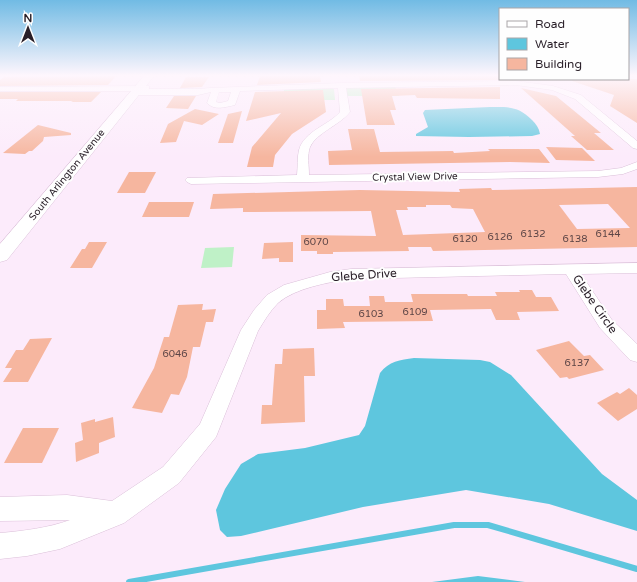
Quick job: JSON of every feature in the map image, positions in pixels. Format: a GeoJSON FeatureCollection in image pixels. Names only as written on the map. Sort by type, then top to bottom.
{"type":"FeatureCollection","features":[{"type":"Feature","properties":{"kind":"main road","name":"South Arlington Avenue"},"geometry":{"type":"LineString","coordinates":[[0,256],[126,103]]}},
{"type":"Feature","properties":{"kind":"street"},"geometry":{"type":"LineString","coordinates":[[211,103],[220,106],[231,103]]}},
{"type":"Feature","properties":{"kind":"street"},"geometry":{"type":"LineString","coordinates":[[303,179],[304,151],[307,144],[338,120],[345,112],[344,103]]}},
{"type":"Feature","properties":{"kind":"street"},"geometry":{"type":"LineString","coordinates":[[588,103],[637,146]]}},
{"type":"Feature","properties":{"kind":"street","name":"Crystal View Drive"},"geometry":{"type":"LineString","coordinates":[[191,180],[606,174],[623,171],[637,165]]}},
{"type":"Feature","properties":{"kind":"street","name":"Glebe Drive"},"geometry":{"type":"LineString","coordinates":[[0,546],[27,543],[60,536],[116,514],[172,475],[208,430],[250,330],[260,314],[273,300],[290,290],[330,277],[351,274],[637,268]]}},
{"type":"Feature","properties":{"kind":"street","name":"Glebe Circle"},"geometry":{"type":"LineString","coordinates":[[571,270],[613,332],[637,355]]}},
{"type":"Feature","properties":{"kind":"street"},"geometry":{"type":"LineString","coordinates":[[0,509],[67,507],[116,514]]}},
{"type":"Feature","properties":{"kind":"green space"},"geometry":{"type":"Polygon","coordinates":[[[234,247],[232,267],[201,268],[205,248],[234,247]]]}},
{"type":"Feature","properties":{"kind":"water"},"geometry":{"type":"Polygon","coordinates":[[[508,107],[522,112],[535,123],[540,134],[532,136],[416,136],[416,134],[428,127],[423,113],[425,110],[508,107]]]}},
{"type":"Feature","properties":{"kind":"water"},"geometry":{"type":"Polygon","coordinates":[[[414,358],[480,360],[490,362],[511,375],[602,474],[637,500],[637,531],[549,504],[466,490],[363,507],[241,536],[227,537],[220,530],[216,510],[225,489],[241,464],[258,454],[305,448],[359,435],[365,426],[380,373],[387,366],[399,360],[414,358]]]}},
{"type":"Feature","properties":{"kind":"water"},"geometry":{"type":"Polygon","coordinates":[[[478,576],[525,582],[432,582],[478,576]]]}},
{"type":"Feature","properties":{"kind":"building"},"geometry":{"type":"Polygon","coordinates":[[[169,103],[192,103],[188,109],[166,108],[169,103]]]}},
{"type":"Feature","properties":{"kind":"building"},"geometry":{"type":"Polygon","coordinates":[[[252,103],[325,103],[326,112],[292,134],[275,155],[273,167],[247,167],[252,147],[281,113],[246,121],[252,103]]]}},
{"type":"Feature","properties":{"kind":"building"},"geometry":{"type":"Polygon","coordinates":[[[363,103],[394,103],[396,110],[390,110],[395,125],[367,125],[363,103]]]}},
{"type":"Feature","properties":{"kind":"building"},"geometry":{"type":"Polygon","coordinates":[[[538,103],[565,103],[601,133],[594,133],[614,150],[587,150],[571,136],[575,136],[538,103]]]}},
{"type":"Feature","properties":{"kind":"building"},"geometry":{"type":"Polygon","coordinates":[[[611,103],[637,103],[637,123],[610,106],[611,103]]]}},
{"type":"Feature","properties":{"kind":"building"},"geometry":{"type":"Polygon","coordinates":[[[195,109],[219,114],[202,125],[184,121],[176,142],[160,143],[168,124],[195,109]]]}},
{"type":"Feature","properties":{"kind":"building"},"geometry":{"type":"Polygon","coordinates":[[[242,111],[233,143],[218,143],[228,114],[242,111]]]}},
{"type":"Feature","properties":{"kind":"building"},"geometry":{"type":"Polygon","coordinates":[[[38,125],[71,133],[71,135],[44,137],[43,141],[32,151],[25,154],[3,153],[38,125]]]}},
{"type":"Feature","properties":{"kind":"building"},"geometry":{"type":"Polygon","coordinates":[[[348,129],[374,129],[380,152],[453,151],[454,153],[490,151],[488,149],[539,149],[550,163],[510,162],[329,165],[328,151],[352,150],[348,129]]]}},
{"type":"Feature","properties":{"kind":"building"},"geometry":{"type":"Polygon","coordinates":[[[546,147],[582,148],[595,161],[556,160],[546,147]]]}},
{"type":"Feature","properties":{"kind":"building"},"geometry":{"type":"Polygon","coordinates":[[[129,172],[156,172],[145,193],[117,193],[129,172]]]}},
{"type":"Feature","properties":{"kind":"building"},"geometry":{"type":"Polygon","coordinates":[[[637,187],[637,247],[433,251],[431,247],[408,247],[409,251],[333,252],[333,254],[317,254],[317,251],[301,251],[301,235],[376,236],[371,211],[243,212],[243,208],[210,209],[213,194],[360,190],[460,192],[459,189],[491,188],[492,190],[637,187]],[[608,204],[559,205],[577,229],[630,228],[608,204]],[[426,205],[426,207],[407,207],[408,210],[396,210],[403,235],[485,232],[473,209],[452,208],[450,205],[426,205]]]}},
{"type":"Feature","properties":{"kind":"building"},"geometry":{"type":"Polygon","coordinates":[[[149,202],[194,202],[189,217],[142,217],[149,202]]]}},
{"type":"Feature","properties":{"kind":"building"},"geometry":{"type":"Polygon","coordinates":[[[89,242],[107,242],[92,268],[70,268],[82,249],[85,249],[89,242]]]}},
{"type":"Feature","properties":{"kind":"building"},"geometry":{"type":"Polygon","coordinates":[[[293,242],[293,262],[279,262],[279,258],[262,259],[264,243],[293,242]]]}},
{"type":"Feature","properties":{"kind":"building"},"geometry":{"type":"Polygon","coordinates":[[[519,290],[532,290],[536,297],[551,297],[559,311],[517,312],[520,320],[496,320],[491,309],[430,310],[433,321],[343,322],[345,328],[317,329],[317,310],[326,310],[326,299],[343,299],[344,306],[370,306],[369,296],[384,296],[385,302],[413,302],[411,294],[467,294],[468,296],[497,296],[495,292],[520,292],[519,290]]]}},
{"type":"Feature","properties":{"kind":"building"},"geometry":{"type":"Polygon","coordinates":[[[203,304],[202,310],[216,309],[213,322],[206,322],[200,347],[193,347],[187,377],[179,395],[171,394],[162,413],[132,408],[154,368],[164,337],[169,337],[178,305],[203,304]]]}},
{"type":"Feature","properties":{"kind":"building"},"geometry":{"type":"Polygon","coordinates":[[[52,338],[28,382],[3,382],[12,368],[5,368],[16,350],[23,350],[30,339],[52,338]]]}},
{"type":"Feature","properties":{"kind":"building"},"geometry":{"type":"Polygon","coordinates":[[[569,341],[584,356],[590,355],[604,370],[569,379],[567,377],[560,378],[536,350],[569,341]]]}},
{"type":"Feature","properties":{"kind":"building"},"geometry":{"type":"Polygon","coordinates":[[[314,348],[315,376],[304,376],[305,422],[261,424],[262,405],[272,405],[275,364],[282,364],[283,349],[314,348]]]}},
{"type":"Feature","properties":{"kind":"building"},"geometry":{"type":"Polygon","coordinates":[[[629,388],[637,395],[637,409],[618,421],[597,403],[617,392],[620,394],[629,388]]]}},
{"type":"Feature","properties":{"kind":"building"},"geometry":{"type":"Polygon","coordinates":[[[113,417],[115,437],[99,443],[99,453],[76,462],[75,443],[83,440],[81,423],[95,419],[95,422],[113,417]]]}},
{"type":"Feature","properties":{"kind":"building"},"geometry":{"type":"Polygon","coordinates":[[[23,428],[59,428],[42,463],[4,463],[23,428]]]}},
{"type":"Feature","properties":{"kind":"waterway"},"geometry":{"type":"LineString","coordinates":[[129,582],[454,525],[488,525],[637,569]]}}]}
